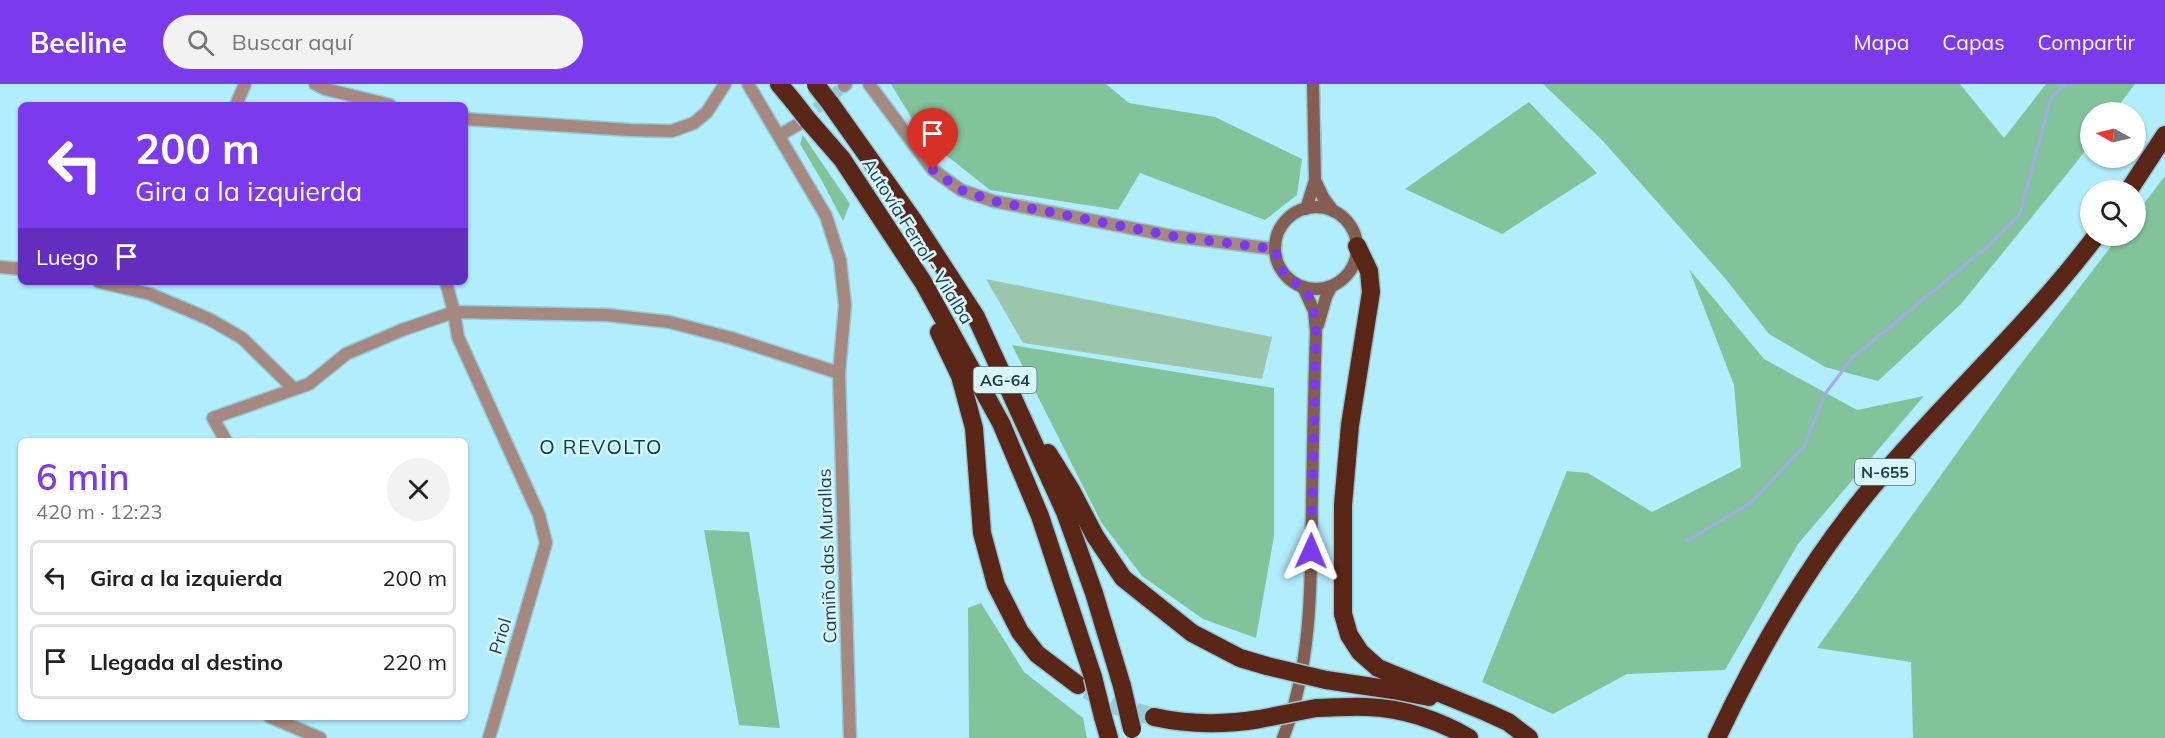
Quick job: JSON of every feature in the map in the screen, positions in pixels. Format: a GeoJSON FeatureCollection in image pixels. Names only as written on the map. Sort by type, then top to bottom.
{"type":"FeatureCollection","features":[{"type":"Feature","properties":{"kind":"highway","name":"Autovía Ferrol - Vilalba"},"geometry":{"type":"LineString","coordinates":[[779,84],[794,102],[802,122],[842,159],[923,282],[1001,423],[1040,516],[1085,681],[1102,717],[1108,738]]}},
{"type":"Feature","properties":{"kind":"highway","name":"Autovía Ferrol - Vilalba"},"geometry":{"type":"LineString","coordinates":[[815,84],[913,220],[976,317],[1065,512],[1094,593],[1122,686],[1133,734]]}},
{"type":"Feature","properties":{"kind":"highway"},"geometry":{"type":"LineString","coordinates":[[2135,180],[2165,135]]}},
{"type":"Feature","properties":{"kind":"highway"},"geometry":{"type":"LineString","coordinates":[[1357,246],[1369,271],[1371,292],[1350,425],[1343,505],[1343,614],[1349,635],[1360,652],[1378,668],[1508,722],[1529,738]]}},
{"type":"Feature","properties":{"kind":"highway","name":"N-655"},"geometry":{"type":"LineString","coordinates":[[1716,738],[1771,632],[1840,528],[1886,471],[2021,324],[2087,246]]}},
{"type":"Feature","properties":{"kind":"highway"},"geometry":{"type":"LineString","coordinates":[[923,282],[935,324],[960,376],[974,428],[982,533],[996,585],[1020,632],[1037,654],[1085,681]]}},
{"type":"Feature","properties":{"kind":"highway"},"geometry":{"type":"LineString","coordinates":[[1005,381],[1122,578],[1192,633],[1240,658],[1267,666],[1326,680],[1393,690],[1486,712]]}},
{"type":"Feature","properties":{"kind":"highway"},"geometry":{"type":"LineString","coordinates":[[1154,717],[1183,723],[1233,724],[1316,708],[1368,707],[1407,713],[1436,722],[1469,738]]}},
{"type":"Feature","properties":{"kind":"street"},"geometry":{"type":"LineString","coordinates":[[237,102],[245,84]]}},
{"type":"Feature","properties":{"kind":"street"},"geometry":{"type":"LineString","coordinates":[[315,84],[325,89],[378,102]]}},
{"type":"Feature","properties":{"kind":"street"},"geometry":{"type":"LineString","coordinates":[[468,118],[672,131],[694,123],[707,112],[725,84]]}},
{"type":"Feature","properties":{"kind":"street","name":"Camiño das Murallas"},"geometry":{"type":"LineString","coordinates":[[748,84],[826,216],[840,260],[845,305],[839,373],[850,738]]}},
{"type":"Feature","properties":{"kind":"street"},"geometry":{"type":"LineString","coordinates":[[869,84],[933,170],[961,190],[993,201],[1161,234],[1275,249]]}},
{"type":"Feature","properties":{"kind":"street"},"geometry":{"type":"LineString","coordinates":[[1306,208],[1315,180],[1312,84]]}},
{"type":"Feature","properties":{"kind":"street"},"geometry":{"type":"LineString","coordinates":[[780,135],[802,122]]}},
{"type":"Feature","properties":{"kind":"street"},"geometry":{"type":"LineString","coordinates":[[1315,180],[1333,211]]}},
{"type":"Feature","properties":{"kind":"street"},"geometry":{"type":"LineString","coordinates":[[1306,208],[1324,208],[1333,211],[1342,216],[1353,230],[1357,246],[1356,259],[1351,271],[1331,287],[1317,290],[1303,287],[1291,281],[1277,261],[1275,249],[1277,236],[1294,214],[1306,208]]}},
{"type":"Feature","properties":{"kind":"street"},"geometry":{"type":"LineString","coordinates":[[0,267],[18,269]]}},
{"type":"Feature","properties":{"kind":"street"},"geometry":{"type":"LineString","coordinates":[[126,285],[153,288],[242,338],[294,389]]}},
{"type":"Feature","properties":{"kind":"street"},"geometry":{"type":"LineString","coordinates":[[447,285],[454,312]]}},
{"type":"Feature","properties":{"kind":"street"},"geometry":{"type":"LineString","coordinates":[[1283,738],[1296,696],[1304,658],[1311,572],[1316,332],[1314,311],[1303,287]]}},
{"type":"Feature","properties":{"kind":"street"},"geometry":{"type":"LineString","coordinates":[[1316,332],[1331,287]]}},
{"type":"Feature","properties":{"kind":"street"},"geometry":{"type":"LineString","coordinates":[[224,438],[213,418],[309,384],[346,354],[402,330],[454,312],[607,315],[669,322],[731,338],[839,373]]}},
{"type":"Feature","properties":{"kind":"street","name":"Priol"},"geometry":{"type":"LineString","coordinates":[[454,312],[458,337],[539,515],[546,543],[489,738]]}},
{"type":"Feature","properties":{"kind":"street"},"geometry":{"type":"LineString","coordinates":[[277,720],[320,738]]}},
{"type":"Feature","properties":{"kind":"green space"},"geometry":{"type":"Polygon","coordinates":[[[891,84],[1106,84],[1129,103],[1215,117],[1302,159],[1297,195],[1265,220],[1140,173],[1118,210],[990,190],[923,137],[891,84]]]}},
{"type":"Feature","properties":{"kind":"green space"},"geometry":{"type":"Polygon","coordinates":[[[1543,84],[1960,84],[2004,138],[2046,84],[2135,84],[2122,102],[2080,102],[2080,157],[1961,304],[1878,381],[1825,367],[1769,334],[1724,277],[1602,140],[1543,84]]]}},
{"type":"Feature","properties":{"kind":"green space"},"geometry":{"type":"Polygon","coordinates":[[[1529,102],[1597,173],[1502,234],[1405,189],[1529,102]]]}},
{"type":"Feature","properties":{"kind":"green space"},"geometry":{"type":"Polygon","coordinates":[[[803,135],[850,204],[843,221],[800,144],[803,135]]]}},
{"type":"Feature","properties":{"kind":"green space"},"geometry":{"type":"Polygon","coordinates":[[[2165,176],[2165,738],[1913,738],[1911,662],[1817,648],[2017,369],[2111,246],[2146,246],[2146,201],[2165,176]]]}},
{"type":"Feature","properties":{"kind":"green space"},"geometry":{"type":"Polygon","coordinates":[[[1689,269],[1764,359],[1857,410],[1924,396],[1798,544],[1725,670],[1627,674],[1553,714],[1482,682],[1567,471],[1588,473],[1652,512],[1741,467],[1734,385],[1689,269]]]}},
{"type":"Feature","properties":{"kind":"green space"},"geometry":{"type":"Polygon","coordinates":[[[986,279],[1272,337],[1262,379],[1023,343],[986,279]]]}},
{"type":"Feature","properties":{"kind":"green space"},"geometry":{"type":"Polygon","coordinates":[[[1012,345],[1274,388],[1274,536],[1256,638],[1203,619],[1142,576],[1101,522],[1012,345]]]}},
{"type":"Feature","properties":{"kind":"green space"},"geometry":{"type":"Polygon","coordinates":[[[704,530],[749,532],[780,728],[739,725],[704,530]]]}},
{"type":"Feature","properties":{"kind":"green space"},"geometry":{"type":"Polygon","coordinates":[[[981,603],[1024,672],[1083,718],[1087,738],[969,738],[968,608],[981,603]]]}},
{"type":"Feature","properties":{"kind":"waterway"},"geometry":{"type":"LineString","coordinates":[[1687,541],[1750,503],[1804,447],[1825,394],[1852,358],[1988,246],[2020,214],[2051,97],[2066,84]]}},
{"type":"Feature","properties":{"kind":"waterway"},"geometry":{"type":"LineString","coordinates":[[1320,128],[1321,159]]}},
{"type":"Feature","properties":{"kind":"tunnel"},"geometry":{"type":"LineString","coordinates":[[802,120],[844,86]]}},
{"type":"Feature","properties":{"kind":"tunnel"},"geometry":{"type":"LineString","coordinates":[[1087,690],[1114,705],[1154,717]]}},
{"type":"Feature","properties":{"kind":"district","name":"O REVOLTO"},"geometry":{"type":"Point","coordinates":[601,446]}},
{"type":"Feature","properties":{"kind":"route"},"geometry":{"type":"LineString","coordinates":[[933,170],[961,190],[993,201],[1172,236],[1275,249],[1277,261],[1283,272],[1291,281],[1303,287],[1314,311],[1316,332],[1311,551]]}}]}
